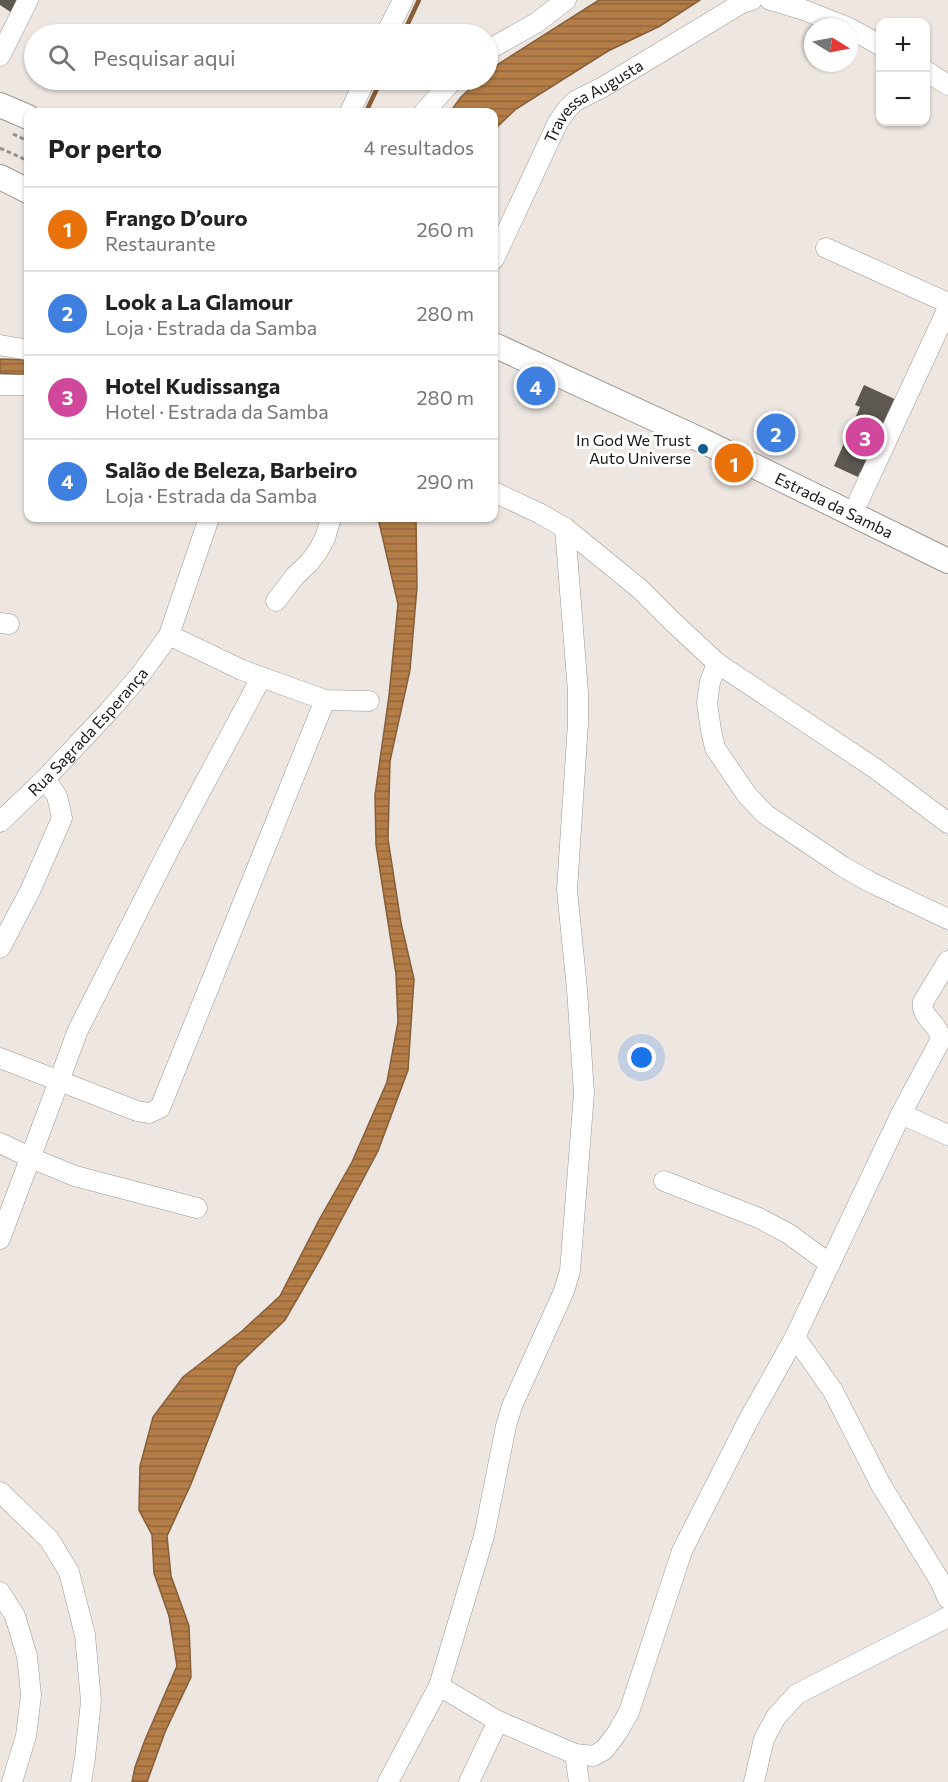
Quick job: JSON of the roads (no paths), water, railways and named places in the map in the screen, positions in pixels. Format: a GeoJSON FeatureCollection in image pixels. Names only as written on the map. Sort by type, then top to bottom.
{"type":"FeatureCollection","features":[{"type":"Feature","properties":{"kind":"main road"},"geometry":{"type":"LineString","coordinates":[[0,175],[24,181]]}},
{"type":"Feature","properties":{"kind":"main road"},"geometry":{"type":"LineString","coordinates":[[0,175],[24,189]]}},
{"type":"Feature","properties":{"kind":"main road","name":"Estrada da Samba"},"geometry":{"type":"LineString","coordinates":[[498,333],[739,442],[948,544]]}},
{"type":"Feature","properties":{"kind":"main road","name":"Estrada da Samba"},"geometry":{"type":"LineString","coordinates":[[498,347],[703,441],[948,561]]}},
{"type":"Feature","properties":{"kind":"street"},"geometry":{"type":"LineString","coordinates":[[0,56],[28,0]]}},
{"type":"Feature","properties":{"kind":"street"},"geometry":{"type":"LineString","coordinates":[[391,24],[403,0]]}},
{"type":"Feature","properties":{"kind":"street"},"geometry":{"type":"LineString","coordinates":[[498,44],[536,23],[566,0]]}},
{"type":"Feature","properties":{"kind":"street","name":"Travessa Augusta"},"geometry":{"type":"LineString","coordinates":[[498,250],[558,122],[568,108],[577,100],[742,3],[752,0]]}},
{"type":"Feature","properties":{"kind":"street"},"geometry":{"type":"LineString","coordinates":[[770,0],[825,18]]}},
{"type":"Feature","properties":{"kind":"street"},"geometry":{"type":"LineString","coordinates":[[858,33],[876,43]]}},
{"type":"Feature","properties":{"kind":"street"},"geometry":{"type":"LineString","coordinates":[[928,72],[948,85]]}},
{"type":"Feature","properties":{"kind":"street"},"geometry":{"type":"LineString","coordinates":[[353,108],[361,90]]}},
{"type":"Feature","properties":{"kind":"street"},"geometry":{"type":"LineString","coordinates":[[428,108],[444,90]]}},
{"type":"Feature","properties":{"kind":"street"},"geometry":{"type":"LineString","coordinates":[[826,248],[948,303]]}},
{"type":"Feature","properties":{"kind":"street"},"geometry":{"type":"LineString","coordinates":[[859,500],[948,308]]}},
{"type":"Feature","properties":{"kind":"street"},"geometry":{"type":"LineString","coordinates":[[0,345],[24,349]]}},
{"type":"Feature","properties":{"kind":"street"},"geometry":{"type":"LineString","coordinates":[[0,385],[24,385]]}},
{"type":"Feature","properties":{"kind":"street"},"geometry":{"type":"LineString","coordinates":[[498,494],[565,528],[640,589],[717,663],[876,769],[948,823]]}},
{"type":"Feature","properties":{"kind":"street","name":"Rua Sagrada Esperança"},"geometry":{"type":"LineString","coordinates":[[0,822],[45,779],[109,711],[141,674],[169,635],[208,522]]}},
{"type":"Feature","properties":{"kind":"street"},"geometry":{"type":"LineString","coordinates":[[276,601],[318,551],[330,522]]}},
{"type":"Feature","properties":{"kind":"street"},"geometry":{"type":"LineString","coordinates":[[388,1782],[439,1686],[484,1536],[506,1426],[512,1407],[564,1291],[573,1250],[584,1093],[567,890],[579,692],[565,528]]}},
{"type":"Feature","properties":{"kind":"street"},"geometry":{"type":"LineString","coordinates":[[169,635],[261,678],[325,700],[369,701]]}},
{"type":"Feature","properties":{"kind":"street"},"geometry":{"type":"LineString","coordinates":[[717,663],[710,682],[707,703],[715,748],[747,795],[765,814],[843,866],[948,919]]}},
{"type":"Feature","properties":{"kind":"street"},"geometry":{"type":"LineString","coordinates":[[0,1239],[78,1030],[171,846],[261,678]]}},
{"type":"Feature","properties":{"kind":"street"},"geometry":{"type":"LineString","coordinates":[[0,1058],[137,1111],[149,1113],[160,1108],[325,700]]}},
{"type":"Feature","properties":{"kind":"street"},"geometry":{"type":"LineString","coordinates":[[0,948],[30,891],[62,818],[57,796],[45,779]]}},
{"type":"Feature","properties":{"kind":"street"},"geometry":{"type":"LineString","coordinates":[[439,1686],[498,1720],[575,1754],[593,1756],[604,1750],[617,1733],[629,1712],[682,1551],[748,1421],[795,1337],[902,1114],[940,1041],[938,1028],[923,1013],[922,1002],[948,961]]}},
{"type":"Feature","properties":{"kind":"street"},"geometry":{"type":"LineString","coordinates":[[902,1114],[948,1135]]}},
{"type":"Feature","properties":{"kind":"street"},"geometry":{"type":"LineString","coordinates":[[0,1143],[75,1176],[197,1208]]}},
{"type":"Feature","properties":{"kind":"street"},"geometry":{"type":"LineString","coordinates":[[664,1182],[759,1218],[789,1234],[830,1264]]}},
{"type":"Feature","properties":{"kind":"street"},"geometry":{"type":"LineString","coordinates":[[795,1337],[833,1391],[881,1485],[940,1581],[948,1599]]}},
{"type":"Feature","properties":{"kind":"street"},"geometry":{"type":"LineString","coordinates":[[0,1492],[49,1539],[69,1572],[85,1635],[91,1701],[86,1758],[81,1782]]}},
{"type":"Feature","properties":{"kind":"street"},"geometry":{"type":"LineString","coordinates":[[0,1592],[15,1616],[27,1656],[31,1695],[26,1736],[12,1782]]}},
{"type":"Feature","properties":{"kind":"street"},"geometry":{"type":"LineString","coordinates":[[754,1782],[764,1739],[776,1717],[797,1694],[948,1617]]}},
{"type":"Feature","properties":{"kind":"street"},"geometry":{"type":"LineString","coordinates":[[469,1782],[498,1720]]}},
{"type":"Feature","properties":{"kind":"street"},"geometry":{"type":"LineString","coordinates":[[575,1754],[579,1782]]}},
{"type":"Feature","properties":{"kind":"waterway"},"geometry":{"type":"LineString","coordinates":[[408,24],[419,0]]}},
{"type":"Feature","properties":{"kind":"waterway"},"geometry":{"type":"LineString","coordinates":[[368,108],[376,90]]}},
{"type":"Feature","properties":{"kind":"place","name":"Salão de Beleza, Barbeiro"},"geometry":{"type":"Point","coordinates":[536,386]}},
{"type":"Feature","properties":{"kind":"place","name":"Look a La Glamour"},"geometry":{"type":"Point","coordinates":[776,433]}},
{"type":"Feature","properties":{"kind":"place","name":"Hotel Kudissanga"},"geometry":{"type":"Point","coordinates":[865,437]}},
{"type":"Feature","properties":{"kind":"place","name":"In God We Trust Auto Universe"},"geometry":{"type":"Point","coordinates":[703,449]}},
{"type":"Feature","properties":{"kind":"place","name":"Frango D’ouro"},"geometry":{"type":"Point","coordinates":[734,463]}}]}
